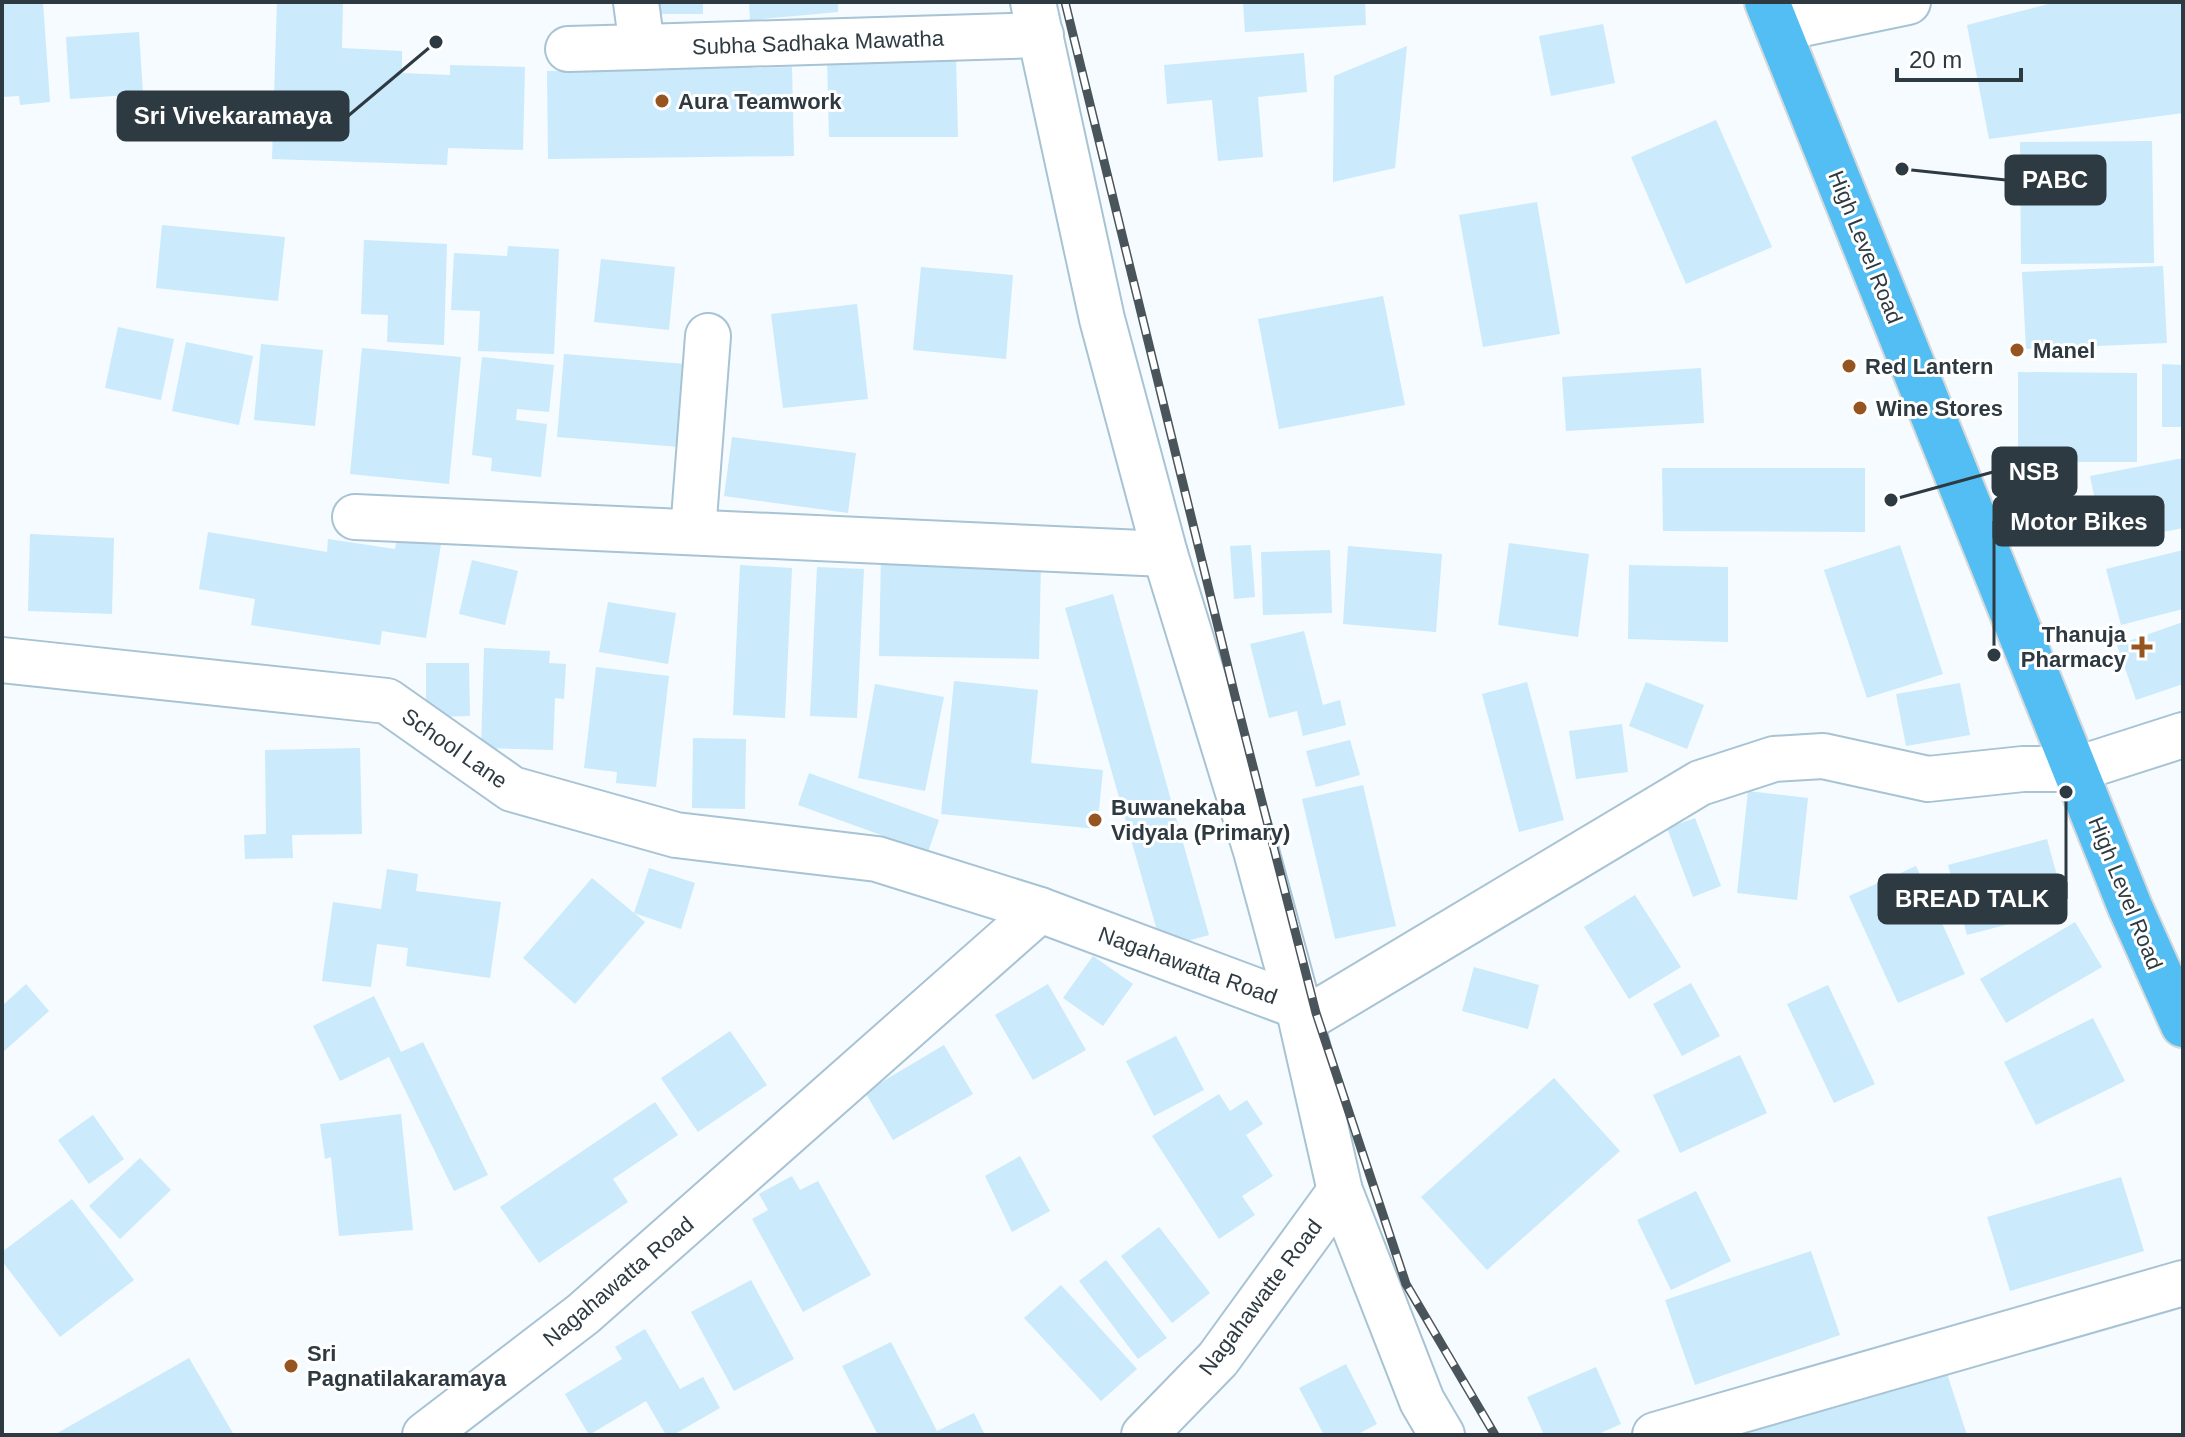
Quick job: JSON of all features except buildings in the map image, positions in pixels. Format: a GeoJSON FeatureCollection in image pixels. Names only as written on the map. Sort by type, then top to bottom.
{"type":"FeatureCollection","features":[{"type":"Feature","properties":{"kind":"highway","name":"High Level Road"},"geometry":{"type":"LineString","coordinates":[[1772,15],[2130,907],[2183,1025]]}},
{"type":"Feature","properties":{"kind":"street"},"geometry":{"type":"LineString","coordinates":[[636,2],[642,47]]}},
{"type":"Feature","properties":{"kind":"street"},"geometry":{"type":"LineString","coordinates":[[1772,15],[1908,2]]}},
{"type":"Feature","properties":{"kind":"street"},"geometry":{"type":"LineString","coordinates":[[1037,18],[1102,319],[1165,554],[1256,851],[1298,1006],[1340,1191],[1422,1401],[1442,1435]]}},
{"type":"Feature","properties":{"kind":"street","name":"Subha Sadhaka Mawatha"},"geometry":{"type":"LineString","coordinates":[[568,49],[642,47],[1037,18]]}},
{"type":"Feature","properties":{"kind":"street"},"geometry":{"type":"LineString","coordinates":[[693,532],[708,336]]}},
{"type":"Feature","properties":{"kind":"street"},"geometry":{"type":"LineString","coordinates":[[355,517],[1165,554]]}},
{"type":"Feature","properties":{"kind":"street","name":"School Lane"},"geometry":{"type":"LineString","coordinates":[[2,660],[387,701],[512,789],[676,835],[877,859],[1040,910]]}},
{"type":"Feature","properties":{"kind":"street"},"geometry":{"type":"LineString","coordinates":[[2077,769],[2183,735]]}},
{"type":"Feature","properties":{"kind":"street","name":"Nagahawatta Road"},"geometry":{"type":"LineString","coordinates":[[425,1435],[583,1314],[1040,910],[1316,1013],[1700,783],[1774,759],[1823,756],[1928,779],[2023,769],[2077,769]]}},
{"type":"Feature","properties":{"kind":"street","name":"Nagahawatte Road"},"geometry":{"type":"LineString","coordinates":[[1144,1435],[1218,1359],[1340,1191]]}},
{"type":"Feature","properties":{"kind":"street"},"geometry":{"type":"LineString","coordinates":[[1655,1435],[2183,1283]]}},
{"type":"Feature","properties":{"kind":"railway"},"geometry":{"type":"LineString","coordinates":[[1065,2],[1316,1013],[1406,1284],[1495,1435]]}},
{"type":"Feature","properties":{"kind":"place","name":"Sri Vivekaramaya"},"geometry":{"type":"Point","coordinates":[436,42]}},
{"type":"Feature","properties":{"kind":"place","name":"Aura Teamwork"},"geometry":{"type":"Point","coordinates":[662,101]}},
{"type":"Feature","properties":{"kind":"place","name":"PABC"},"geometry":{"type":"Point","coordinates":[1902,169]}},
{"type":"Feature","properties":{"kind":"place","name":"Manel"},"geometry":{"type":"Point","coordinates":[2017,350]}},
{"type":"Feature","properties":{"kind":"place","name":"Red Lantern"},"geometry":{"type":"Point","coordinates":[1849,366]}},
{"type":"Feature","properties":{"kind":"place","name":"Wine Stores"},"geometry":{"type":"Point","coordinates":[1860,408]}},
{"type":"Feature","properties":{"kind":"place","name":"NSB"},"geometry":{"type":"Point","coordinates":[1891,500]}},
{"type":"Feature","properties":{"kind":"place","name":"Thanuja Pharmacy"},"geometry":{"type":"Point","coordinates":[2142,647]}},
{"type":"Feature","properties":{"kind":"place","name":"Motor Bikes"},"geometry":{"type":"Point","coordinates":[1994,655]}},
{"type":"Feature","properties":{"kind":"place","name":"BREAD TALK"},"geometry":{"type":"Point","coordinates":[2066,792]}},
{"type":"Feature","properties":{"kind":"place","name":"Buwanekaba Vidyala (Primary)"},"geometry":{"type":"Point","coordinates":[1095,820]}},
{"type":"Feature","properties":{"kind":"place","name":"Sri Pagnatilakaramaya"},"geometry":{"type":"Point","coordinates":[291,1366]}}]}
